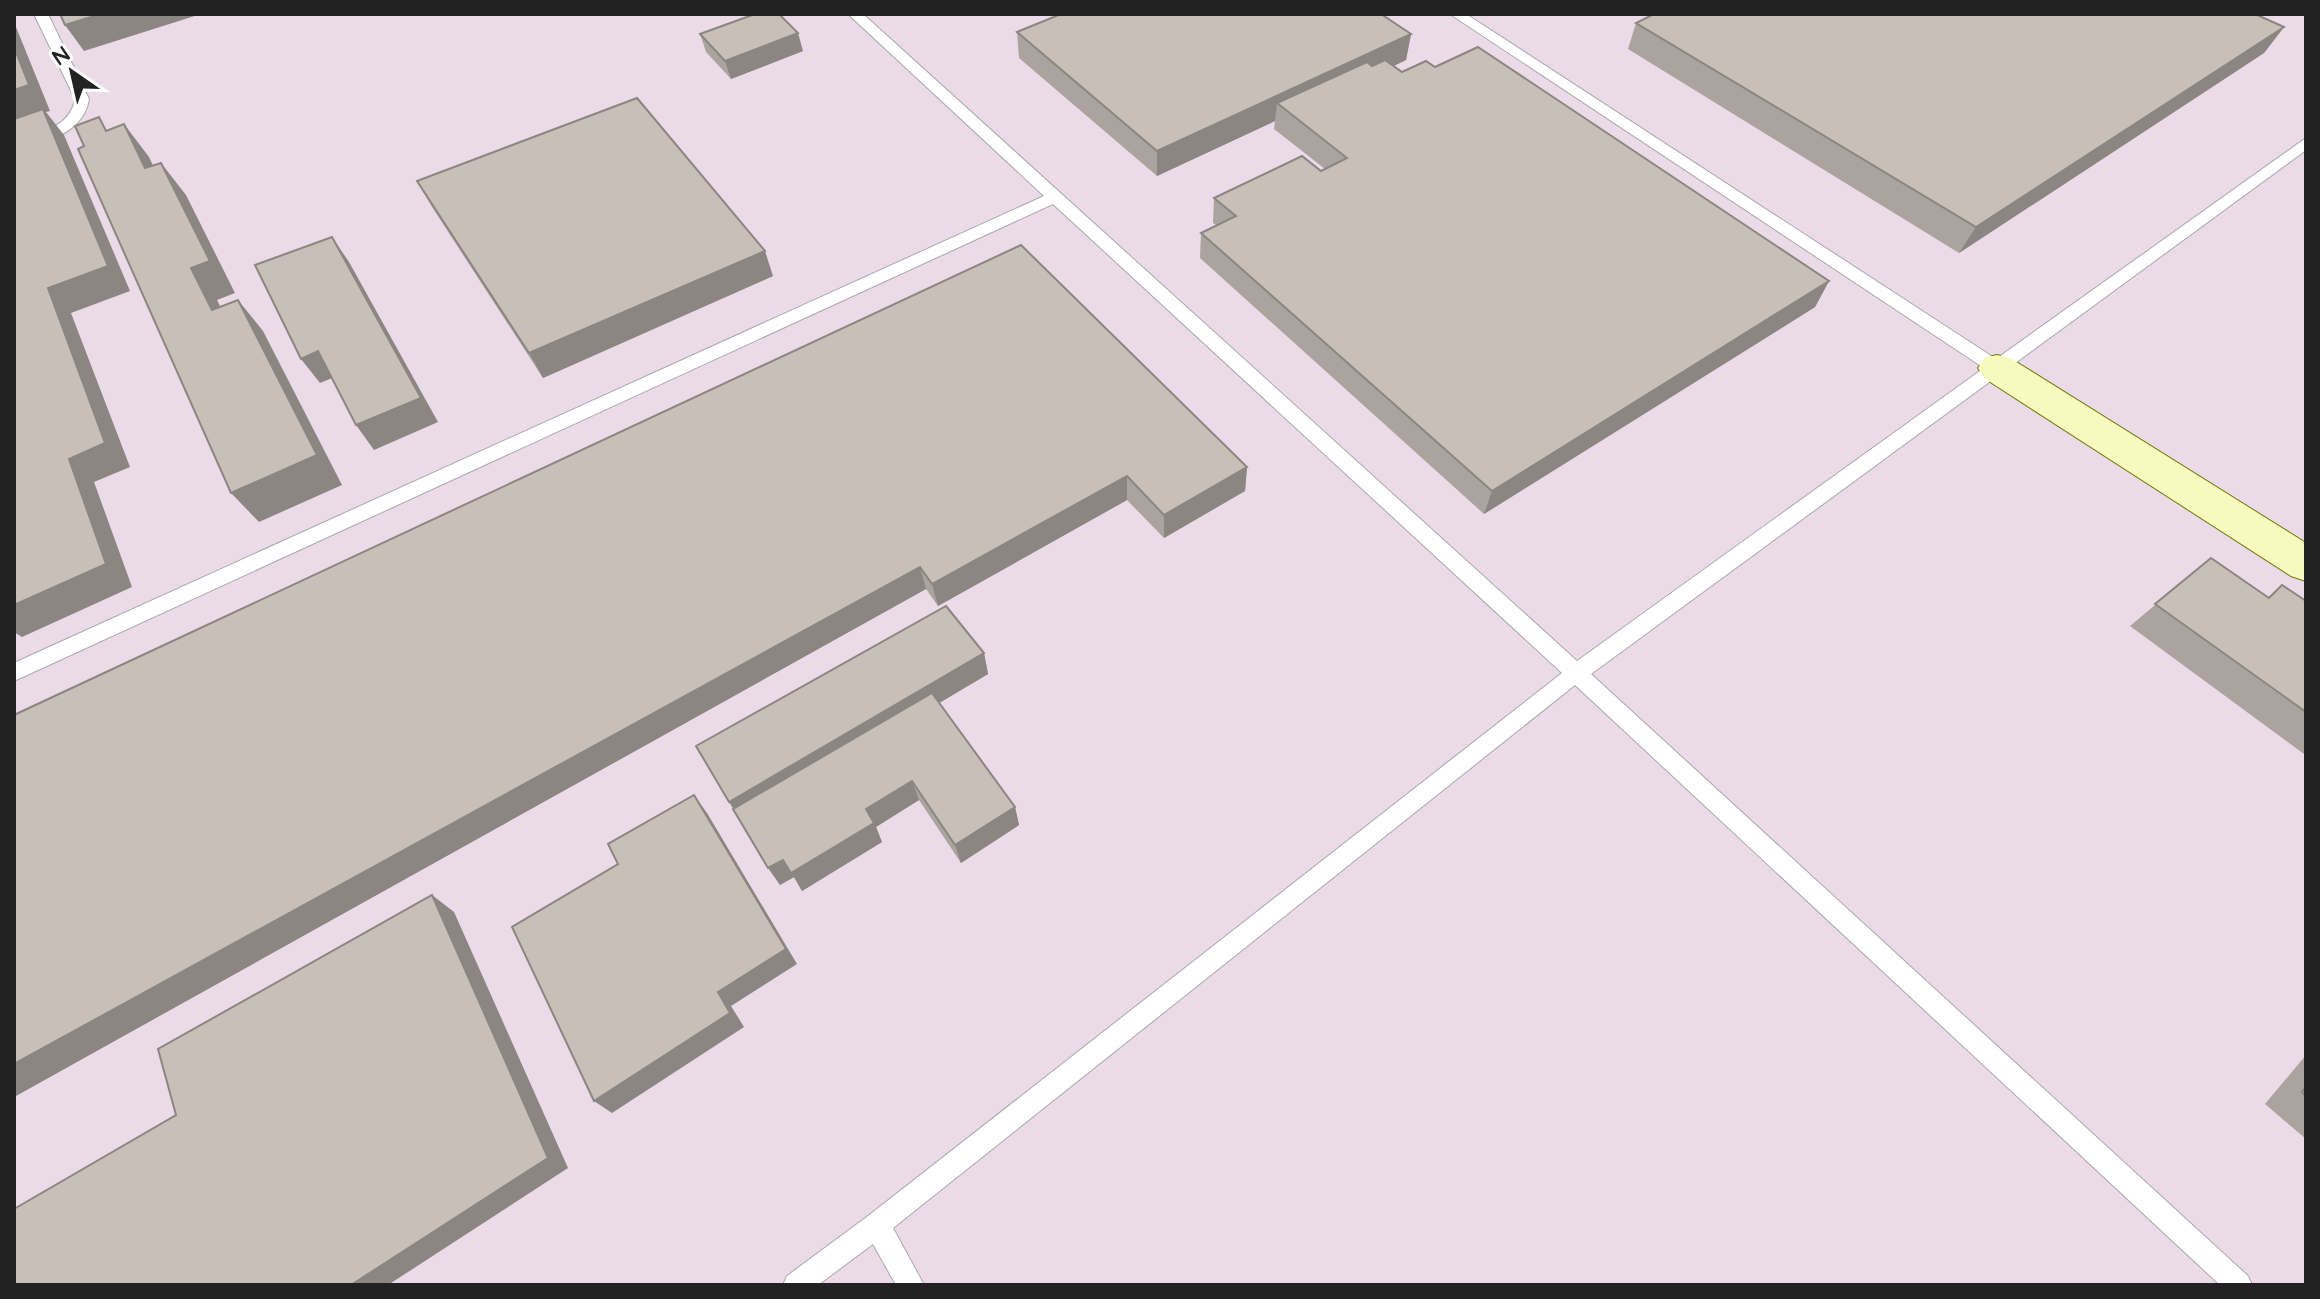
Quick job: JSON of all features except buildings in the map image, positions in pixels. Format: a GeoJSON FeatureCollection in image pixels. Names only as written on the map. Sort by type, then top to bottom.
{"type":"FeatureCollection","features":[{"type":"Feature","properties":{"kind":"street"},"geometry":{"type":"LineString","coordinates":[[1997,368],[2306,564]]}},
{"type":"Feature","properties":{"kind":"lane"},"geometry":{"type":"LineString","coordinates":[[14,145],[56,131],[75,121],[82,112],[82,99],[41,14]]}},
{"type":"Feature","properties":{"kind":"lane"},"geometry":{"type":"LineString","coordinates":[[855,14],[2239,1285]]}},
{"type":"Feature","properties":{"kind":"lane"},"geometry":{"type":"LineString","coordinates":[[1457,14],[1997,368]]}},
{"type":"Feature","properties":{"kind":"lane"},"geometry":{"type":"LineString","coordinates":[[796,1285],[877,1225],[1576,673],[2306,143]]}},
{"type":"Feature","properties":{"kind":"lane"},"geometry":{"type":"LineString","coordinates":[[14,672],[1055,197]]}},
{"type":"Feature","properties":{"kind":"lane"},"geometry":{"type":"LineString","coordinates":[[877,1225],[911,1285]]}},
{"type":"Feature","properties":{"kind":"shaded area"},"geometry":{"type":"Polygon","coordinates":[[[14,14],[2306,14],[2306,1285],[14,1285],[14,14]]]}}]}
